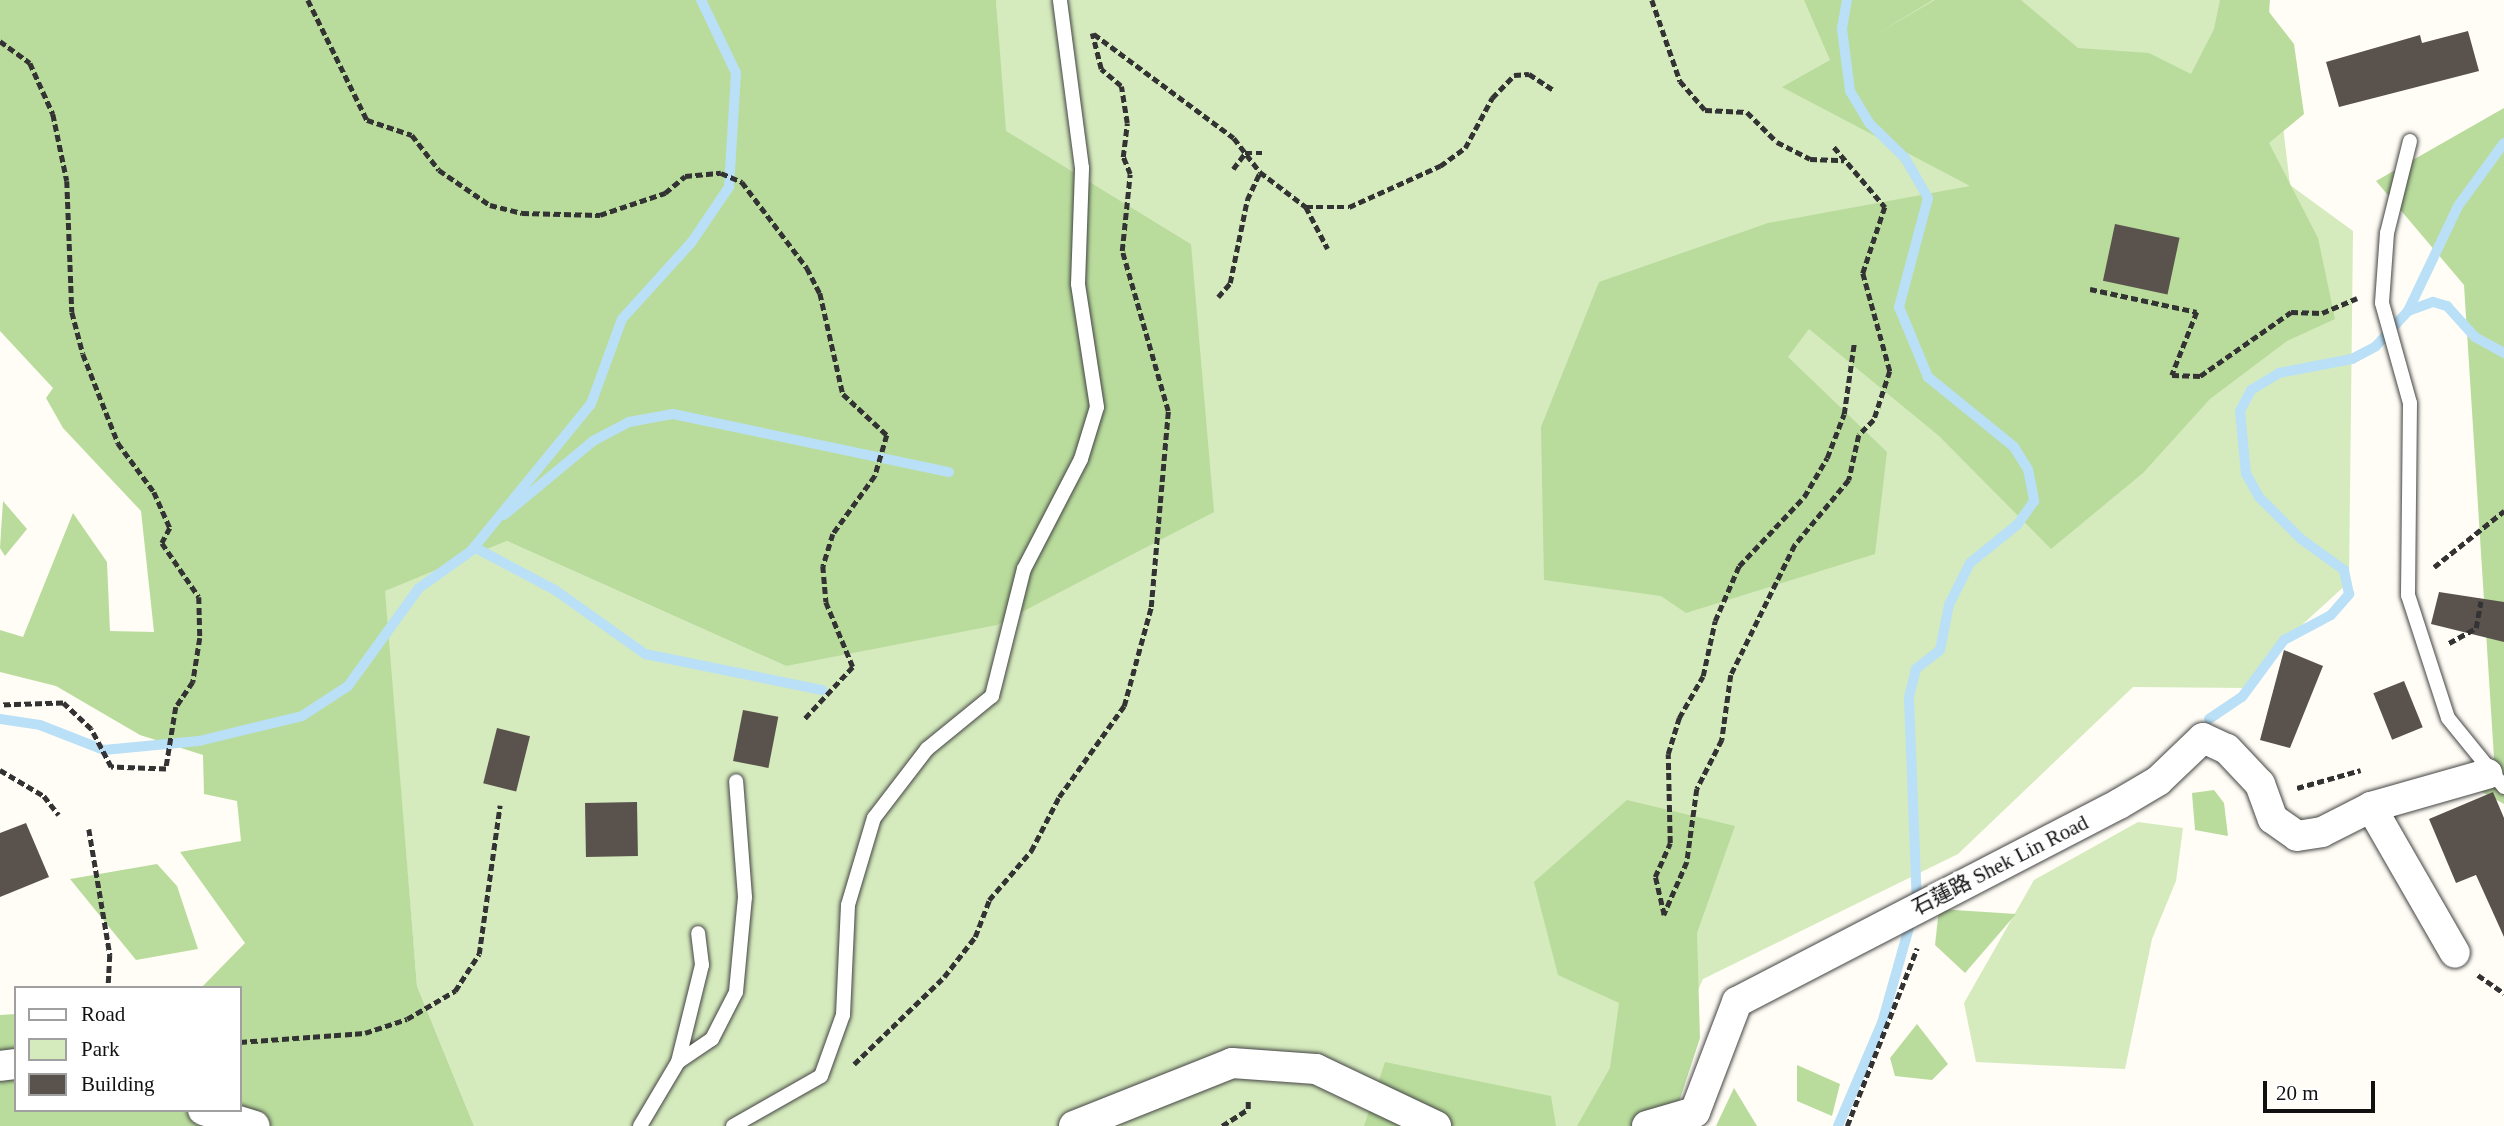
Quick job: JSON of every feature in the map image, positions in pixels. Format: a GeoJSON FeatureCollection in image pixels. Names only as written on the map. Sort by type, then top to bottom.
{"type":"FeatureCollection","features":[{"type":"Feature","properties":{"kind":"street","name":"石蓮路 Shek Lin Road"},"geometry":{"type":"LineString","coordinates":[[1647,1126],[1695,1112],[1737,1002],[2129,798],[2203,738],[2220,741],[2260,784],[2278,823]]}},
{"type":"Feature","properties":{"kind":"street"},"geometry":{"type":"LineString","coordinates":[[2278,823],[2307,836],[2371,807],[2496,780]]}},
{"type":"Feature","properties":{"kind":"street"},"geometry":{"type":"LineString","coordinates":[[2371,807],[2455,953]]}},
{"type":"Feature","properties":{"kind":"street"},"geometry":{"type":"LineString","coordinates":[[1074,1126],[1231,1063],[1316,1069],[1436,1126]]}},
{"type":"Feature","properties":{"kind":"street"},"geometry":{"type":"LineString","coordinates":[[210,1112],[255,1126]]}},
{"type":"Feature","properties":{"kind":"lane"},"geometry":{"type":"LineString","coordinates":[[733,1126],[821,1076],[842,1014],[848,905],[874,818],[927,749],[992,696],[1024,569],[1081,458],[1097,407],[1078,284],[1082,168],[1061,5]]}},
{"type":"Feature","properties":{"kind":"lane"},"geometry":{"type":"LineString","coordinates":[[2410,141],[2387,233],[2382,303],[2410,402],[2408,595],[2448,718],[2496,780]]}},
{"type":"Feature","properties":{"kind":"lane"},"geometry":{"type":"LineString","coordinates":[[678,1062],[712,1039],[736,992],[745,897],[736,781]]}},
{"type":"Feature","properties":{"kind":"lane"},"geometry":{"type":"LineString","coordinates":[[640,1126],[678,1062],[702,965],[698,933]]}},
{"type":"Feature","properties":{"kind":"path"},"geometry":{"type":"LineString","coordinates":[[309,0],[368,120],[412,135],[439,170],[490,205],[522,213],[600,215],[665,193],[685,176],[721,173],[742,182],[807,268],[821,293],[843,394],[887,435],[875,476],[833,534],[822,565],[826,602],[853,667],[804,720]]}},
{"type":"Feature","properties":{"kind":"path"},"geometry":{"type":"LineString","coordinates":[[1652,0],[1680,81],[1705,110],[1747,112],[1777,142],[1810,159],[1844,160]]}},
{"type":"Feature","properties":{"kind":"path"},"geometry":{"type":"LineString","coordinates":[[1061,5],[1245,153],[1260,172],[1306,207],[1328,249]]}},
{"type":"Feature","properties":{"kind":"path"},"geometry":{"type":"LineString","coordinates":[[821,1076],[849,1069],[878,1043],[975,937],[989,900],[1031,850],[1059,797],[1124,706],[1151,607],[1168,411],[1122,251],[1130,174],[1123,157],[1127,123],[1121,86],[1101,69],[1095,36],[1061,5]]}},
{"type":"Feature","properties":{"kind":"path"},"geometry":{"type":"LineString","coordinates":[[0,41],[30,63],[53,114],[67,181],[72,312],[83,354],[118,443],[154,492],[170,528],[162,543],[199,597],[192,682],[176,708],[166,769],[111,766],[91,729],[63,703],[0,705]]}},
{"type":"Feature","properties":{"kind":"path"},"geometry":{"type":"LineString","coordinates":[[1306,207],[1349,207],[1440,166],[1465,148],[1492,98],[1514,75],[1529,74],[1554,90]]}},
{"type":"Feature","properties":{"kind":"path"},"geometry":{"type":"LineString","coordinates":[[1834,146],[1844,160],[1868,179],[1885,207],[1863,273],[1890,371],[1874,420],[1859,435],[1849,480],[1795,545],[1731,675],[1722,740],[1697,789],[1687,862],[1664,915],[1655,877],[1670,844],[1668,754],[1679,718],[1703,676],[1715,621],[1739,566],[1804,497],[1827,458],[1843,414],[1854,344]]}},
{"type":"Feature","properties":{"kind":"path"},"geometry":{"type":"LineString","coordinates":[[1245,153],[1262,153]]}},
{"type":"Feature","properties":{"kind":"path"},"geometry":{"type":"LineString","coordinates":[[1233,169],[1245,153]]}},
{"type":"Feature","properties":{"kind":"path"},"geometry":{"type":"LineString","coordinates":[[1218,297],[1230,284],[1247,200],[1260,172]]}},
{"type":"Feature","properties":{"kind":"path"},"geometry":{"type":"LineString","coordinates":[[2090,289],[2197,312],[2172,375],[2200,376],[2291,312],[2322,313],[2362,297],[2382,303]]}},
{"type":"Feature","properties":{"kind":"path"},"geometry":{"type":"LineString","coordinates":[[2408,595],[2469,534],[2504,511]]}},
{"type":"Feature","properties":{"kind":"path"},"geometry":{"type":"LineString","coordinates":[[2426,653],[2476,628],[2481,601]]}},
{"type":"Feature","properties":{"kind":"path"},"geometry":{"type":"LineString","coordinates":[[0,770],[44,796],[59,815]]}},
{"type":"Feature","properties":{"kind":"path"},"geometry":{"type":"LineString","coordinates":[[2278,823],[2298,786],[2361,770]]}},
{"type":"Feature","properties":{"kind":"path"},"geometry":{"type":"LineString","coordinates":[[242,1042],[365,1033],[407,1019],[455,991],[479,954],[500,805]]}},
{"type":"Feature","properties":{"kind":"path"},"geometry":{"type":"LineString","coordinates":[[89,829],[110,955],[108,986]]}},
{"type":"Feature","properties":{"kind":"path"},"geometry":{"type":"LineString","coordinates":[[1847,1126],[1905,986],[1923,905]]}},
{"type":"Feature","properties":{"kind":"green space"},"geometry":{"type":"Polygon","coordinates":[[[0,0],[996,0],[1006,131],[1191,244],[1214,512],[997,625],[786,666],[507,541],[385,591],[417,986],[474,1126],[0,1126],[0,1015],[14,1014],[14,1112],[242,1112],[242,986],[203,986],[245,943],[180,852],[241,841],[237,801],[204,794],[203,755],[140,735],[56,686],[0,672],[0,630],[23,637],[73,513],[107,562],[110,631],[154,632],[141,511],[63,428],[46,398],[53,388],[0,331],[0,0]]]}},
{"type":"Feature","properties":{"kind":"green space"},"geometry":{"type":"Polygon","coordinates":[[[996,0],[2268,0],[2290,185],[2353,231],[2349,582],[2292,634],[2247,688],[2133,687],[1958,854],[1703,979],[1638,1126],[474,1126],[417,986],[384,591],[507,541],[786,666],[1191,244],[1005,131],[996,0]]]}},
{"type":"Feature","properties":{"kind":"green space"},"geometry":{"type":"Polygon","coordinates":[[[1804,0],[1933,0],[1875,35],[1935,0],[2021,0],[2078,48],[2149,53],[2191,74],[2214,29],[2220,0],[2270,0],[2269,12],[2294,44],[2304,114],[2269,143],[2318,238],[2335,319],[2287,341],[2210,399],[2143,473],[2051,549],[1939,436],[1809,329],[1788,357],[1887,452],[1875,554],[1686,613],[1661,596],[1544,580],[1541,427],[1599,282],[1768,223],[1970,186],[1782,87],[1830,60],[1804,0]]]}},
{"type":"Feature","properties":{"kind":"green space"},"geometry":{"type":"Polygon","coordinates":[[[2504,108],[2504,804],[2469,785],[2494,758],[2464,285],[2376,181],[2504,108]]]}},
{"type":"Feature","properties":{"kind":"green space"},"geometry":{"type":"Polygon","coordinates":[[[3,501],[27,529],[5,556],[0,548],[3,501]]]}},
{"type":"Feature","properties":{"kind":"green space"},"geometry":{"type":"Polygon","coordinates":[[[2214,790],[2224,803],[2228,836],[2195,830],[2192,793],[2214,790]]]}},
{"type":"Feature","properties":{"kind":"green space"},"geometry":{"type":"Polygon","coordinates":[[[1627,800],[1735,826],[1697,933],[1700,1038],[1671,1126],[1577,1126],[1610,1068],[1619,1003],[1558,975],[1534,882],[1627,800]]]}},
{"type":"Feature","properties":{"kind":"green space"},"geometry":{"type":"Polygon","coordinates":[[[2138,822],[2183,828],[2176,881],[2152,939],[2125,1069],[1976,1062],[1964,1003],[2034,880],[2138,822]]]}},
{"type":"Feature","properties":{"kind":"green space"},"geometry":{"type":"Polygon","coordinates":[[[157,864],[177,886],[198,949],[136,960],[70,879],[157,864]]]}},
{"type":"Feature","properties":{"kind":"green space"},"geometry":{"type":"Polygon","coordinates":[[[1939,909],[2016,914],[1965,973],[1935,945],[1939,909]]]}},
{"type":"Feature","properties":{"kind":"green space"},"geometry":{"type":"Polygon","coordinates":[[[1917,1024],[1948,1064],[1932,1080],[1895,1076],[1890,1058],[1917,1024]]]}},
{"type":"Feature","properties":{"kind":"green space"},"geometry":{"type":"Polygon","coordinates":[[[1385,1062],[1551,1096],[1556,1126],[1364,1126],[1385,1062]]]}},
{"type":"Feature","properties":{"kind":"green space"},"geometry":{"type":"Polygon","coordinates":[[[1797,1065],[1840,1084],[1832,1116],[1797,1101],[1797,1065]]]}},
{"type":"Feature","properties":{"kind":"green space"},"geometry":{"type":"Polygon","coordinates":[[[1734,1088],[1757,1126],[1716,1126],[1734,1088]]]}},
{"type":"Feature","properties":{"kind":"building"},"geometry":{"type":"Polygon","coordinates":[[[2468,31],[2479,71],[2339,107],[2326,62],[2420,35],[2422,43],[2468,31]]]}},
{"type":"Feature","properties":{"kind":"building"},"geometry":{"type":"Polygon","coordinates":[[[2115,224],[2180,238],[2167,294],[2103,281],[2115,224]]]}},
{"type":"Feature","properties":{"kind":"building"},"geometry":{"type":"Polygon","coordinates":[[[2439,592],[2504,602],[2504,642],[2431,624],[2439,592]]]}},
{"type":"Feature","properties":{"kind":"building"},"geometry":{"type":"Polygon","coordinates":[[[2284,650],[2323,666],[2290,748],[2260,740],[2284,650]]]}},
{"type":"Feature","properties":{"kind":"building"},"geometry":{"type":"Polygon","coordinates":[[[2404,681],[2423,727],[2392,740],[2373,693],[2404,681]]]}},
{"type":"Feature","properties":{"kind":"building"},"geometry":{"type":"Polygon","coordinates":[[[743,710],[778,717],[768,768],[733,761],[743,710]]]}},
{"type":"Feature","properties":{"kind":"building"},"geometry":{"type":"Polygon","coordinates":[[[497,728],[530,736],[516,792],[483,783],[497,728]]]}},
{"type":"Feature","properties":{"kind":"building"},"geometry":{"type":"Polygon","coordinates":[[[2493,792],[2504,818],[2504,937],[2476,875],[2456,883],[2429,819],[2493,792]]]}},
{"type":"Feature","properties":{"kind":"building"},"geometry":{"type":"Polygon","coordinates":[[[637,802],[638,856],[586,857],[585,803],[637,802]]]}},
{"type":"Feature","properties":{"kind":"building"},"geometry":{"type":"Polygon","coordinates":[[[26,823],[49,877],[0,897],[0,833],[26,823]]]}},
{"type":"Feature","properties":{"kind":"waterway"},"geometry":{"type":"LineString","coordinates":[[0,719],[40,725],[104,750],[199,741],[302,716],[348,686],[419,588],[471,551],[591,404],[622,319],[691,243],[729,187],[736,73],[701,0]]}},
{"type":"Feature","properties":{"kind":"waterway"},"geometry":{"type":"LineString","coordinates":[[1847,0],[1842,29],[1850,91],[1869,123],[1905,158],[1928,198],[1899,307],[1928,377],[2014,447],[2028,469],[2034,501],[2018,524],[1970,563],[1949,605],[1940,650],[1916,669],[1909,698],[1917,902]]}},
{"type":"Feature","properties":{"kind":"waterway"},"geometry":{"type":"LineString","coordinates":[[2209,719],[2242,697],[2284,640],[2331,615],[2349,594],[2344,570],[2301,539],[2259,497],[2246,474],[2240,411],[2251,390],[2279,373],[2352,359],[2376,346],[2408,311],[2458,206],[2504,143]]}},
{"type":"Feature","properties":{"kind":"waterway"},"geometry":{"type":"LineString","coordinates":[[2408,311],[2433,302],[2447,306],[2475,337],[2504,353]]}},
{"type":"Feature","properties":{"kind":"waterway"},"geometry":{"type":"LineString","coordinates":[[504,515],[593,441],[629,422],[673,414],[949,472]]}},
{"type":"Feature","properties":{"kind":"waterway"},"geometry":{"type":"LineString","coordinates":[[474,547],[555,590],[645,654],[822,690]]}},
{"type":"Feature","properties":{"kind":"waterway"},"geometry":{"type":"LineString","coordinates":[[1838,1126],[1882,1023],[1912,917]]}}]}
